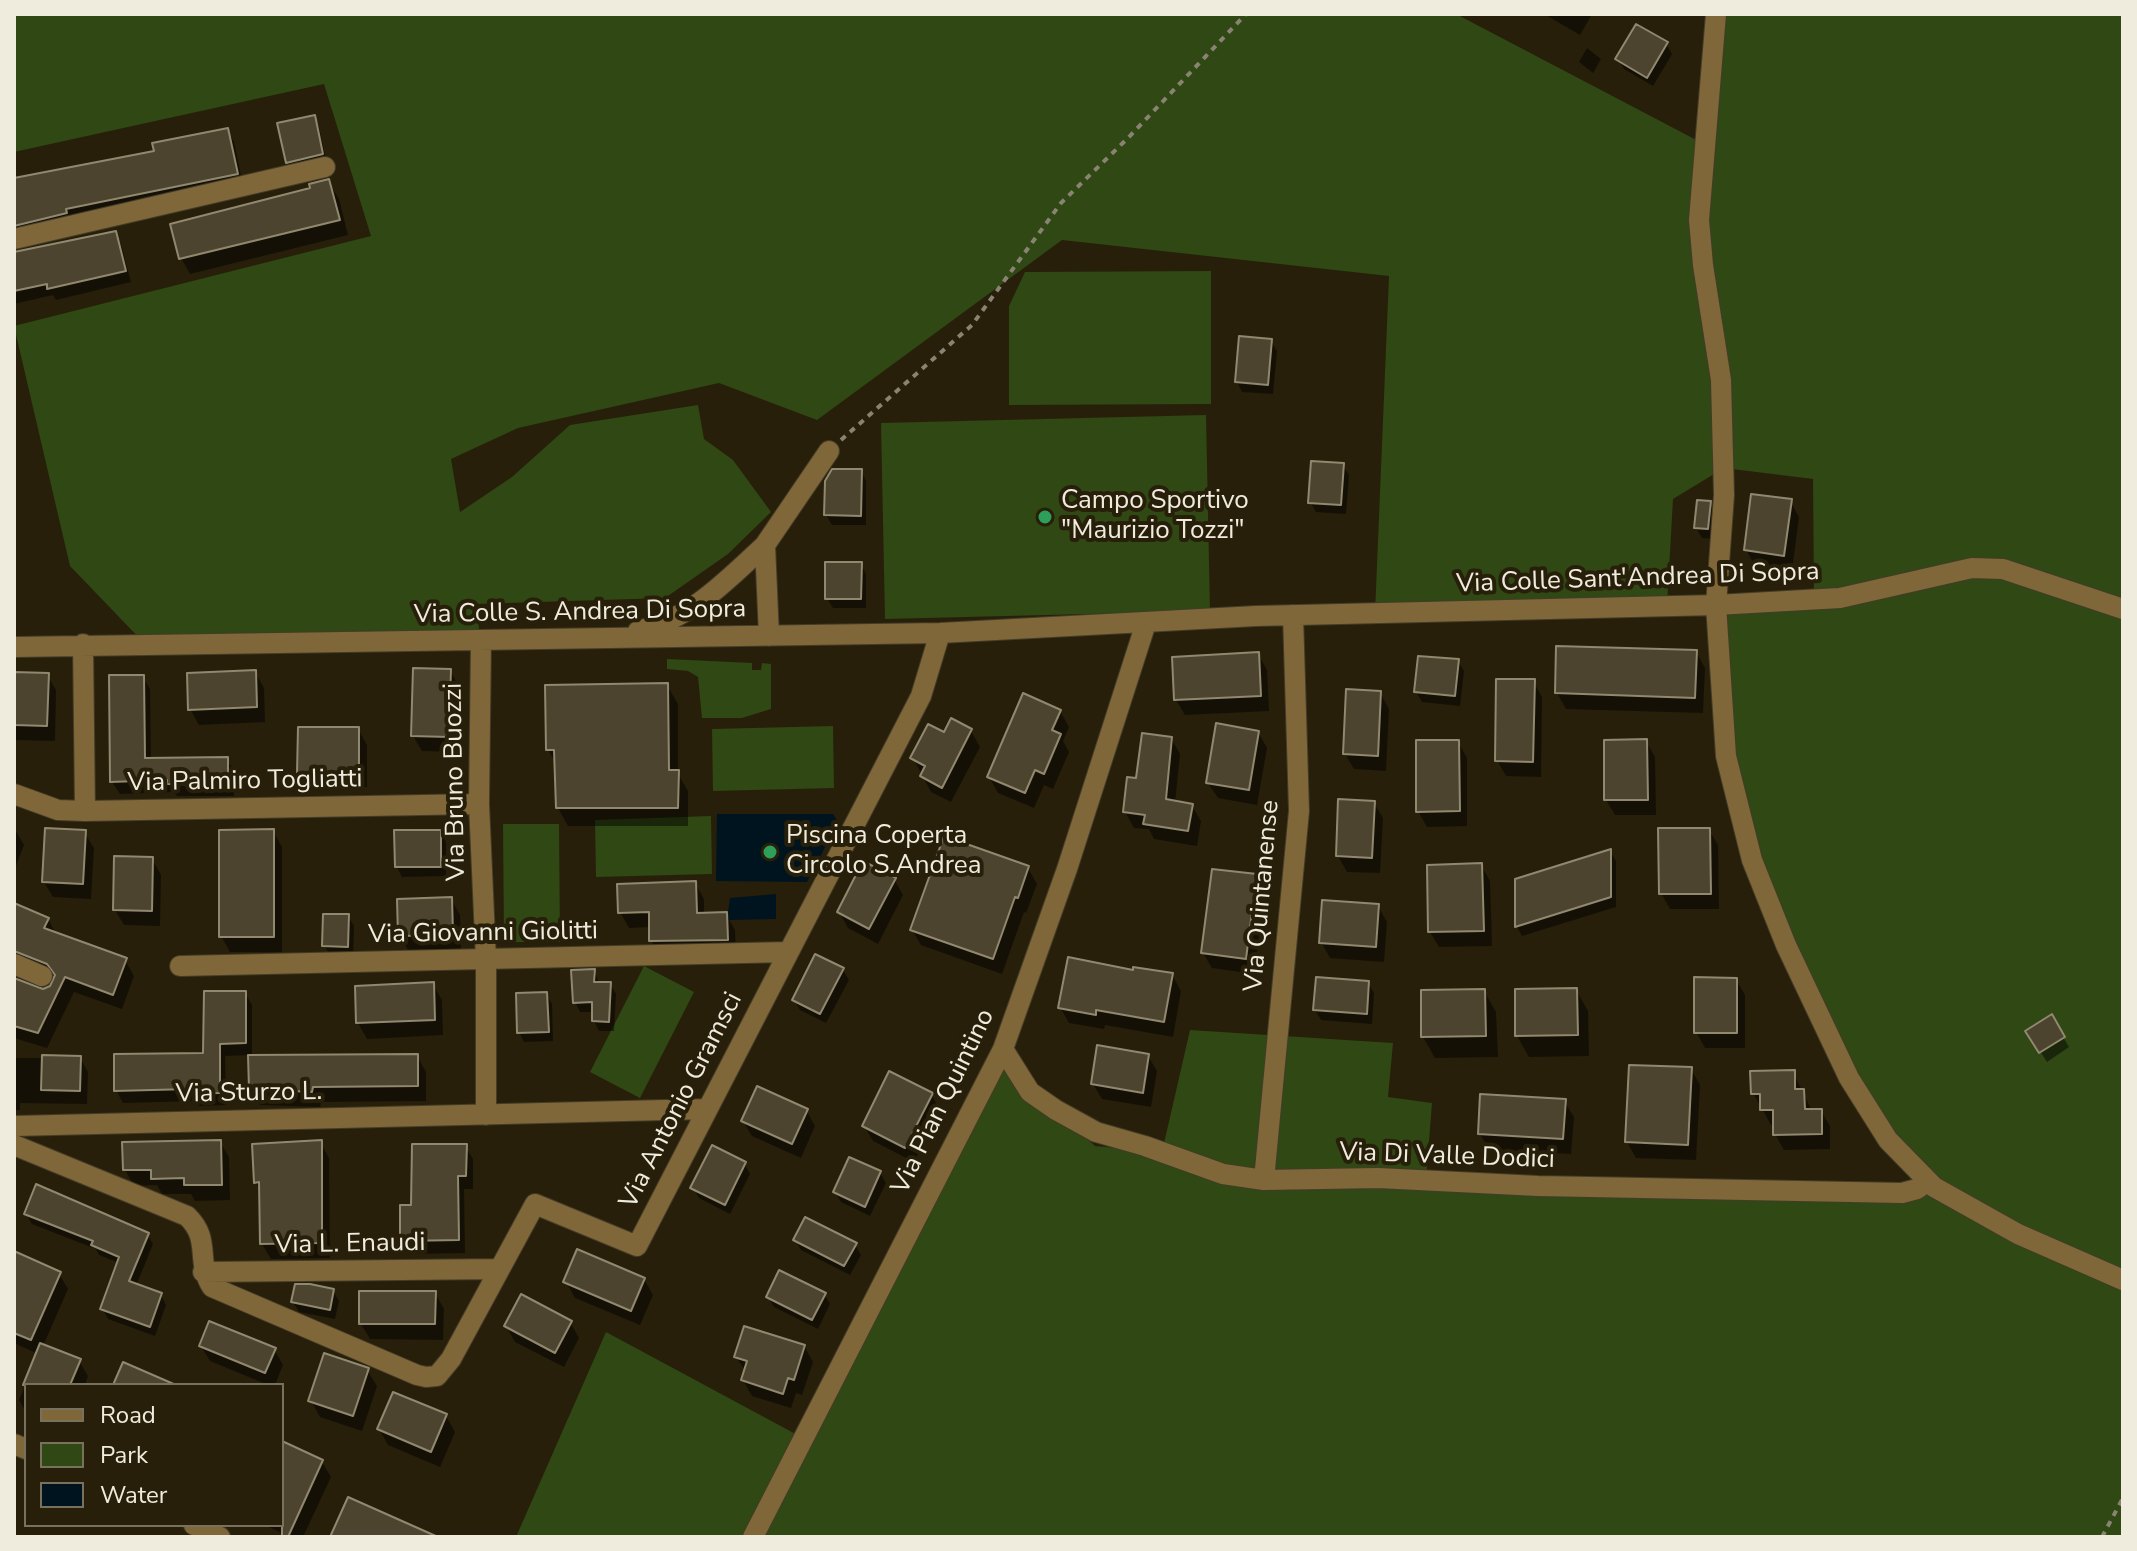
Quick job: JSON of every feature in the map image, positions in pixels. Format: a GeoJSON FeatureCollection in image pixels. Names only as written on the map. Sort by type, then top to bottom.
{"type":"FeatureCollection","features":[{"type":"Feature","properties":{"kind":"street"},"geometry":{"type":"LineString","coordinates":[[1716,14],[1699,220],[1721,380],[1724,495],[1716,605],[1726,756],[1752,860],[1786,945],[1849,1078],[1888,1140],[1934,1187],[2018,1234],[2123,1280]]}},
{"type":"Feature","properties":{"kind":"street"},"geometry":{"type":"LineString","coordinates":[[14,239],[325,167]]}},
{"type":"Feature","properties":{"kind":"street"},"geometry":{"type":"LineString","coordinates":[[604,639],[654,627],[700,604],[765,545],[829,451]]}},
{"type":"Feature","properties":{"kind":"street"},"geometry":{"type":"LineString","coordinates":[[765,545],[769,636]]}},
{"type":"Feature","properties":{"kind":"street","name":"Via Colle Sant'Andrea Di Sopra"},"geometry":{"type":"LineString","coordinates":[[1146,623],[1293,615],[1716,605],[1840,598],[1972,568],[2003,569],[2123,609]]}},
{"type":"Feature","properties":{"kind":"street","name":"Via Quintanense"},"geometry":{"type":"LineString","coordinates":[[1264,1180],[1299,811],[1293,615]]}},
{"type":"Feature","properties":{"kind":"street","name":"Via Colle S. Andrea Di Sopra"},"geometry":{"type":"LineString","coordinates":[[14,647],[940,633],[1146,623]]}},
{"type":"Feature","properties":{"kind":"street","name":"Via Pian Quintino"},"geometry":{"type":"LineString","coordinates":[[753,1537],[1003,1049],[1067,869],[1146,623]]}},
{"type":"Feature","properties":{"kind":"street","name":"Via Antonio Gramsci"},"geometry":{"type":"LineString","coordinates":[[203,1272],[212,1287],[417,1375],[433,1378],[441,1374],[451,1359],[535,1204],[637,1246],[921,696],[940,633]]}},
{"type":"Feature","properties":{"kind":"street","name":"Via Bruno Buozzi"},"geometry":{"type":"LineString","coordinates":[[481,640],[479,804],[486,960],[486,1115]]}},
{"type":"Feature","properties":{"kind":"street"},"geometry":{"type":"LineString","coordinates":[[83,644],[85,811]]}},
{"type":"Feature","properties":{"kind":"street","name":"Via Palmiro Togliatti"},"geometry":{"type":"LineString","coordinates":[[14,794],[58,810],[85,811],[479,804]]}},
{"type":"Feature","properties":{"kind":"street","name":"Via Giovanni Giolitti"},"geometry":{"type":"LineString","coordinates":[[180,966],[788,952]]}},
{"type":"Feature","properties":{"kind":"street"},"geometry":{"type":"LineString","coordinates":[[14,964],[42,976]]}},
{"type":"Feature","properties":{"kind":"street","name":"Via Di Valle Dodici"},"geometry":{"type":"LineString","coordinates":[[1003,1049],[1030,1092],[1096,1132],[1223,1174],[1264,1180],[1378,1178],[1538,1186],[1902,1193],[1917,1189],[1928,1181]]}},
{"type":"Feature","properties":{"kind":"street","name":"Via Sturzo L."},"geometry":{"type":"LineString","coordinates":[[14,1126],[706,1109]]}},
{"type":"Feature","properties":{"kind":"street"},"geometry":{"type":"LineString","coordinates":[[14,1145],[187,1216],[202,1237],[203,1272]]}},
{"type":"Feature","properties":{"kind":"street","name":"Via L. Enaudi"},"geometry":{"type":"LineString","coordinates":[[203,1272],[499,1269]]}},
{"type":"Feature","properties":{"kind":"street"},"geometry":{"type":"LineString","coordinates":[[198,1527],[220,1537]]}},
{"type":"Feature","properties":{"kind":"path"},"geometry":{"type":"LineString","coordinates":[[829,451],[972,325],[1061,203],[1128,138],[1246,14]]}},
{"type":"Feature","properties":{"kind":"path"},"geometry":{"type":"LineString","coordinates":[[2102,1537],[2123,1498]]}},
{"type":"Feature","properties":{"kind":"green space"},"geometry":{"type":"Polygon","coordinates":[[[14,14],[1456,14],[1704,144],[1716,14],[2123,14],[2123,1537],[516,1537],[606,1332],[803,1438],[1003,1049],[1056,1110],[1095,1146],[1162,1152],[1190,1030],[1393,1043],[1388,1097],[1432,1103],[1426,1180],[1916,1188],[1888,1140],[1752,860],[1722,701],[1716,605],[1814,599],[1813,479],[1724,468],[1673,499],[1667,606],[1375,613],[1389,276],[1062,240],[817,420],[719,383],[518,428],[451,459],[460,512],[512,477],[570,425],[698,405],[704,439],[733,460],[771,512],[728,554],[665,598],[475,604],[481,640],[145,644],[70,566],[14,326],[371,236],[324,84],[14,152],[14,14]]]}},
{"type":"Feature","properties":{"kind":"green space"},"geometry":{"type":"Polygon","coordinates":[[[1211,271],[1211,404],[1009,405],[1009,306],[1025,272],[1211,271]]]}},
{"type":"Feature","properties":{"kind":"green space","name":"Campo Sportivo \"Maurizio Tozzi\""},"geometry":{"type":"Polygon","coordinates":[[[1206,415],[1210,611],[885,619],[881,423],[1206,415]]]}},
{"type":"Feature","properties":{"kind":"green space"},"geometry":{"type":"Polygon","coordinates":[[[667,659],[752,663],[752,670],[761,670],[762,663],[771,664],[771,709],[742,718],[702,718],[698,677],[688,671],[667,669],[667,659]]]}},
{"type":"Feature","properties":{"kind":"green space"},"geometry":{"type":"Polygon","coordinates":[[[833,726],[834,788],[713,791],[712,729],[833,726]]]}},
{"type":"Feature","properties":{"kind":"green space"},"geometry":{"type":"Polygon","coordinates":[[[711,816],[712,874],[596,877],[595,820],[711,816]]]}},
{"type":"Feature","properties":{"kind":"green space"},"geometry":{"type":"Polygon","coordinates":[[[503,824],[559,824],[560,942],[504,942],[503,824]]]}},
{"type":"Feature","properties":{"kind":"green space"},"geometry":{"type":"Polygon","coordinates":[[[644,966],[694,992],[640,1098],[590,1072],[644,966]]]}},
{"type":"Feature","properties":{"kind":"water","name":"Piscina Coperta Circolo S.Andrea"},"geometry":{"type":"Polygon","coordinates":[[[717,814],[833,814],[838,822],[807,882],[716,881],[717,814]]]}},
{"type":"Feature","properties":{"kind":"water"},"geometry":{"type":"Polygon","coordinates":[[[776,894],[776,919],[727,920],[730,898],[776,894]]]}},
{"type":"Feature","properties":{"kind":"building"},"geometry":{"type":"Polygon","coordinates":[[[1636,24],[1668,42],[1647,78],[1615,59],[1636,24]]]}},
{"type":"Feature","properties":{"kind":"building"},"geometry":{"type":"Polygon","coordinates":[[[315,115],[323,154],[286,163],[277,123],[315,115]]]}},
{"type":"Feature","properties":{"kind":"building"},"geometry":{"type":"Polygon","coordinates":[[[228,128],[238,174],[66,209],[67,213],[14,226],[14,178],[154,151],[152,143],[228,128]]]}},
{"type":"Feature","properties":{"kind":"building"},"geometry":{"type":"Polygon","coordinates":[[[329,179],[340,220],[179,259],[170,224],[310,188],[309,184],[329,179]]]}},
{"type":"Feature","properties":{"kind":"building"},"geometry":{"type":"Polygon","coordinates":[[[116,231],[126,271],[47,289],[47,284],[14,291],[14,252],[116,231]]]}},
{"type":"Feature","properties":{"kind":"building"},"geometry":{"type":"Polygon","coordinates":[[[1239,336],[1272,339],[1268,385],[1235,382],[1239,336]]]}},
{"type":"Feature","properties":{"kind":"building"},"geometry":{"type":"Polygon","coordinates":[[[1311,461],[1344,463],[1341,505],[1308,503],[1311,461]]]}},
{"type":"Feature","properties":{"kind":"building"},"geometry":{"type":"Polygon","coordinates":[[[832,469],[862,469],[861,516],[824,515],[825,481],[832,469]]]}},
{"type":"Feature","properties":{"kind":"building"},"geometry":{"type":"Polygon","coordinates":[[[1751,494],[1792,499],[1784,556],[1744,550],[1751,494]]]}},
{"type":"Feature","properties":{"kind":"building"},"geometry":{"type":"Polygon","coordinates":[[[1697,500],[1711,501],[1708,529],[1694,528],[1697,500]]]}},
{"type":"Feature","properties":{"kind":"building"},"geometry":{"type":"Polygon","coordinates":[[[825,562],[862,562],[861,599],[825,599],[825,562]]]}},
{"type":"Feature","properties":{"kind":"building"},"geometry":{"type":"Polygon","coordinates":[[[1556,646],[1697,650],[1695,698],[1555,693],[1556,646]]]}},
{"type":"Feature","properties":{"kind":"building"},"geometry":{"type":"Polygon","coordinates":[[[1259,652],[1261,696],[1174,700],[1172,657],[1259,652]]]}},
{"type":"Feature","properties":{"kind":"building"},"geometry":{"type":"Polygon","coordinates":[[[1418,656],[1459,659],[1455,696],[1414,692],[1418,656]]]}},
{"type":"Feature","properties":{"kind":"building"},"geometry":{"type":"Polygon","coordinates":[[[413,668],[451,669],[449,737],[411,736],[413,668]]]}},
{"type":"Feature","properties":{"kind":"building"},"geometry":{"type":"Polygon","coordinates":[[[256,670],[257,707],[188,710],[187,673],[256,670]]]}},
{"type":"Feature","properties":{"kind":"building"},"geometry":{"type":"Polygon","coordinates":[[[14,672],[49,673],[47,726],[14,725],[14,672]]]}},
{"type":"Feature","properties":{"kind":"building"},"geometry":{"type":"Polygon","coordinates":[[[109,675],[144,675],[145,758],[228,757],[228,785],[167,784],[167,780],[110,782],[109,675]]]}},
{"type":"Feature","properties":{"kind":"building"},"geometry":{"type":"Polygon","coordinates":[[[1496,679],[1535,679],[1533,762],[1495,761],[1496,679]]]}},
{"type":"Feature","properties":{"kind":"building"},"geometry":{"type":"Polygon","coordinates":[[[668,683],[669,770],[679,770],[678,808],[556,808],[554,750],[546,750],[545,685],[668,683]]]}},
{"type":"Feature","properties":{"kind":"building"},"geometry":{"type":"Polygon","coordinates":[[[1346,689],[1381,691],[1378,756],[1343,754],[1346,689]]]}},
{"type":"Feature","properties":{"kind":"building"},"geometry":{"type":"Polygon","coordinates":[[[1023,693],[1061,710],[1052,730],[1061,734],[1044,774],[1035,770],[1025,793],[987,777],[1023,693]]]}},
{"type":"Feature","properties":{"kind":"building"},"geometry":{"type":"Polygon","coordinates":[[[951,718],[972,729],[942,788],[920,776],[925,766],[910,758],[928,724],[944,732],[951,718]]]}},
{"type":"Feature","properties":{"kind":"building"},"geometry":{"type":"Polygon","coordinates":[[[1216,723],[1259,731],[1249,790],[1206,783],[1216,723]]]}},
{"type":"Feature","properties":{"kind":"building"},"geometry":{"type":"Polygon","coordinates":[[[298,727],[359,727],[359,772],[297,773],[298,727]]]}},
{"type":"Feature","properties":{"kind":"building"},"geometry":{"type":"Polygon","coordinates":[[[1142,733],[1172,737],[1166,799],[1193,804],[1188,831],[1143,824],[1145,815],[1123,812],[1127,777],[1136,778],[1142,733]]]}},
{"type":"Feature","properties":{"kind":"building"},"geometry":{"type":"Polygon","coordinates":[[[1647,739],[1648,800],[1604,800],[1604,740],[1647,739]]]}},
{"type":"Feature","properties":{"kind":"building"},"geometry":{"type":"Polygon","coordinates":[[[1416,740],[1459,740],[1460,811],[1416,812],[1416,740]]]}},
{"type":"Feature","properties":{"kind":"building"},"geometry":{"type":"Polygon","coordinates":[[[1338,799],[1375,801],[1372,858],[1336,856],[1338,799]]]}},
{"type":"Feature","properties":{"kind":"building"},"geometry":{"type":"Polygon","coordinates":[[[45,828],[86,830],[83,884],[42,882],[45,828]]]}},
{"type":"Feature","properties":{"kind":"building"},"geometry":{"type":"Polygon","coordinates":[[[1658,828],[1710,828],[1711,894],[1659,894],[1658,828]]]}},
{"type":"Feature","properties":{"kind":"building"},"geometry":{"type":"Polygon","coordinates":[[[274,829],[274,937],[219,937],[219,830],[274,829]]]}},
{"type":"Feature","properties":{"kind":"building"},"geometry":{"type":"Polygon","coordinates":[[[394,830],[441,830],[441,867],[395,867],[394,830]]]}},
{"type":"Feature","properties":{"kind":"building"},"geometry":{"type":"Polygon","coordinates":[[[944,836],[1029,866],[993,959],[910,930],[944,836]]]}},
{"type":"Feature","properties":{"kind":"building"},"geometry":{"type":"Polygon","coordinates":[[[1611,849],[1611,897],[1515,927],[1515,879],[1611,849]]]}},
{"type":"Feature","properties":{"kind":"building"},"geometry":{"type":"Polygon","coordinates":[[[114,856],[153,857],[152,911],[113,910],[114,856]]]}},
{"type":"Feature","properties":{"kind":"building"},"geometry":{"type":"Polygon","coordinates":[[[863,861],[896,878],[869,929],[837,912],[863,861]]]}},
{"type":"Feature","properties":{"kind":"building"},"geometry":{"type":"Polygon","coordinates":[[[1482,863],[1484,931],[1428,932],[1427,865],[1482,863]]]}},
{"type":"Feature","properties":{"kind":"building"},"geometry":{"type":"Polygon","coordinates":[[[1212,869],[1257,874],[1246,959],[1201,953],[1212,869]]]}},
{"type":"Feature","properties":{"kind":"building"},"geometry":{"type":"Polygon","coordinates":[[[696,881],[697,913],[727,912],[728,940],[649,941],[649,912],[618,913],[617,884],[696,881]]]}},
{"type":"Feature","properties":{"kind":"building"},"geometry":{"type":"Polygon","coordinates":[[[452,897],[453,935],[398,936],[397,899],[452,897]]]}},
{"type":"Feature","properties":{"kind":"building"},"geometry":{"type":"Polygon","coordinates":[[[1322,900],[1379,904],[1376,947],[1319,943],[1322,900]]]}},
{"type":"Feature","properties":{"kind":"building"},"geometry":{"type":"Polygon","coordinates":[[[14,903],[49,918],[44,928],[127,958],[113,995],[65,977],[38,1033],[14,1026],[14,978],[43,989],[50,986],[55,975],[47,964],[14,951],[14,903]]]}},
{"type":"Feature","properties":{"kind":"building"},"geometry":{"type":"Polygon","coordinates":[[[323,914],[349,914],[348,947],[322,946],[323,914]]]}},
{"type":"Feature","properties":{"kind":"building"},"geometry":{"type":"Polygon","coordinates":[[[815,954],[844,968],[820,1014],[792,1000],[815,954]]]}},
{"type":"Feature","properties":{"kind":"building"},"geometry":{"type":"Polygon","coordinates":[[[1068,957],[1133,970],[1133,967],[1173,973],[1164,1022],[1096,1010],[1096,1015],[1058,1008],[1068,957]]]}},
{"type":"Feature","properties":{"kind":"building"},"geometry":{"type":"Polygon","coordinates":[[[595,969],[594,982],[611,982],[609,1022],[592,1021],[592,1002],[573,1003],[571,970],[595,969]]]}},
{"type":"Feature","properties":{"kind":"building"},"geometry":{"type":"Polygon","coordinates":[[[1316,977],[1369,981],[1367,1014],[1313,1010],[1316,977]]]}},
{"type":"Feature","properties":{"kind":"building"},"geometry":{"type":"Polygon","coordinates":[[[1694,977],[1737,978],[1737,1033],[1694,1033],[1694,977]]]}},
{"type":"Feature","properties":{"kind":"building"},"geometry":{"type":"Polygon","coordinates":[[[434,982],[435,1020],[356,1023],[355,986],[434,982]]]}},
{"type":"Feature","properties":{"kind":"building"},"geometry":{"type":"Polygon","coordinates":[[[1577,988],[1578,1035],[1515,1036],[1515,989],[1577,988]]]}},
{"type":"Feature","properties":{"kind":"building"},"geometry":{"type":"Polygon","coordinates":[[[1485,989],[1486,1036],[1421,1037],[1421,990],[1485,989]]]}},
{"type":"Feature","properties":{"kind":"building"},"geometry":{"type":"Polygon","coordinates":[[[204,991],[246,991],[246,1043],[220,1044],[220,1093],[190,1094],[190,1089],[114,1091],[114,1054],[203,1053],[204,991]]]}},
{"type":"Feature","properties":{"kind":"building"},"geometry":{"type":"Polygon","coordinates":[[[547,992],[549,1032],[517,1033],[516,993],[547,992]]]}},
{"type":"Feature","properties":{"kind":"building"},"geometry":{"type":"Polygon","coordinates":[[[2052,1014],[2065,1037],[2039,1053],[2025,1031],[2052,1014]]]}},
{"type":"Feature","properties":{"kind":"building"},"geometry":{"type":"Polygon","coordinates":[[[1097,1045],[1149,1054],[1143,1093],[1091,1084],[1097,1045]]]}},
{"type":"Feature","properties":{"kind":"building"},"geometry":{"type":"Polygon","coordinates":[[[418,1054],[418,1086],[313,1087],[312,1092],[249,1089],[248,1055],[418,1054]]]}},
{"type":"Feature","properties":{"kind":"building"},"geometry":{"type":"Polygon","coordinates":[[[42,1055],[81,1056],[80,1091],[41,1090],[42,1055]]]}},
{"type":"Feature","properties":{"kind":"building"},"geometry":{"type":"Polygon","coordinates":[[[1629,1065],[1692,1067],[1688,1145],[1625,1142],[1629,1065]]]}},
{"type":"Feature","properties":{"kind":"building"},"geometry":{"type":"Polygon","coordinates":[[[1795,1070],[1795,1089],[1804,1089],[1805,1109],[1822,1109],[1822,1134],[1773,1135],[1773,1110],[1760,1110],[1760,1094],[1751,1094],[1750,1071],[1795,1070]]]}},
{"type":"Feature","properties":{"kind":"building"},"geometry":{"type":"Polygon","coordinates":[[[889,1071],[933,1093],[905,1148],[862,1126],[889,1071]]]}},
{"type":"Feature","properties":{"kind":"building"},"geometry":{"type":"Polygon","coordinates":[[[757,1086],[808,1109],[792,1144],[741,1121],[757,1086]]]}},
{"type":"Feature","properties":{"kind":"building"},"geometry":{"type":"Polygon","coordinates":[[[1480,1094],[1566,1099],[1563,1139],[1478,1134],[1480,1094]]]}},
{"type":"Feature","properties":{"kind":"building"},"geometry":{"type":"Polygon","coordinates":[[[221,1140],[222,1185],[184,1185],[184,1178],[151,1179],[151,1170],[123,1170],[122,1142],[221,1140]]]}},
{"type":"Feature","properties":{"kind":"building"},"geometry":{"type":"Polygon","coordinates":[[[322,1140],[322,1243],[260,1244],[259,1182],[254,1183],[252,1144],[322,1140]]]}},
{"type":"Feature","properties":{"kind":"building"},"geometry":{"type":"Polygon","coordinates":[[[412,1144],[467,1144],[466,1176],[458,1176],[459,1240],[400,1241],[400,1205],[411,1205],[412,1144]]]}},
{"type":"Feature","properties":{"kind":"building"},"geometry":{"type":"Polygon","coordinates":[[[712,1145],[746,1162],[725,1205],[690,1188],[712,1145]]]}},
{"type":"Feature","properties":{"kind":"building"},"geometry":{"type":"Polygon","coordinates":[[[849,1157],[881,1171],[865,1207],[833,1192],[849,1157]]]}},
{"type":"Feature","properties":{"kind":"building"},"geometry":{"type":"Polygon","coordinates":[[[36,1184],[149,1233],[129,1281],[162,1293],[150,1327],[100,1309],[119,1257],[91,1245],[93,1241],[24,1214],[36,1184]]]}},
{"type":"Feature","properties":{"kind":"building"},"geometry":{"type":"Polygon","coordinates":[[[805,1217],[857,1243],[844,1266],[793,1240],[805,1217]]]}},
{"type":"Feature","properties":{"kind":"building"},"geometry":{"type":"Polygon","coordinates":[[[577,1249],[645,1278],[631,1311],[563,1282],[577,1249]]]}},
{"type":"Feature","properties":{"kind":"building"},"geometry":{"type":"Polygon","coordinates":[[[14,1251],[61,1272],[31,1340],[14,1333],[14,1251]]]}},
{"type":"Feature","properties":{"kind":"building"},"geometry":{"type":"Polygon","coordinates":[[[779,1270],[826,1293],[812,1320],[766,1297],[779,1270]]]}},
{"type":"Feature","properties":{"kind":"building"},"geometry":{"type":"Polygon","coordinates":[[[295,1284],[334,1289],[330,1310],[291,1302],[295,1284]]]}},
{"type":"Feature","properties":{"kind":"building"},"geometry":{"type":"Polygon","coordinates":[[[359,1291],[436,1291],[435,1324],[359,1324],[359,1291]]]}},
{"type":"Feature","properties":{"kind":"building"},"geometry":{"type":"Polygon","coordinates":[[[521,1294],[572,1321],[555,1353],[504,1326],[521,1294]]]}},
{"type":"Feature","properties":{"kind":"building"},"geometry":{"type":"Polygon","coordinates":[[[209,1321],[276,1348],[265,1373],[199,1346],[209,1321]]]}},
{"type":"Feature","properties":{"kind":"building"},"geometry":{"type":"Polygon","coordinates":[[[744,1326],[805,1345],[794,1380],[788,1378],[783,1394],[741,1380],[747,1361],[734,1357],[744,1326]]]}},
{"type":"Feature","properties":{"kind":"building"},"geometry":{"type":"Polygon","coordinates":[[[40,1343],[81,1359],[71,1383],[23,1385],[40,1343]]]}},
{"type":"Feature","properties":{"kind":"building"},"geometry":{"type":"Polygon","coordinates":[[[324,1353],[369,1368],[353,1416],[308,1401],[324,1353]]]}},
{"type":"Feature","properties":{"kind":"building"},"geometry":{"type":"Polygon","coordinates":[[[123,1362],[171,1383],[114,1383],[123,1362]]]}},
{"type":"Feature","properties":{"kind":"building"},"geometry":{"type":"Polygon","coordinates":[[[393,1392],[447,1414],[431,1452],[377,1429],[393,1392]]]}},
{"type":"Feature","properties":{"kind":"building"},"geometry":{"type":"Polygon","coordinates":[[[284,1442],[323,1460],[288,1537],[282,1537],[284,1442]]]}},
{"type":"Feature","properties":{"kind":"building"},"geometry":{"type":"Polygon","coordinates":[[[348,1497],[438,1537],[330,1537],[348,1497]]]}},
{"type":"Feature","properties":{"kind":"place","name":"Campo Sportivo \"Maurizio Tozzi\""},"geometry":{"type":"Point","coordinates":[1045,517]}},
{"type":"Feature","properties":{"kind":"place","name":"Piscina Coperta Circolo S.Andrea"},"geometry":{"type":"Point","coordinates":[770,852]}}]}
